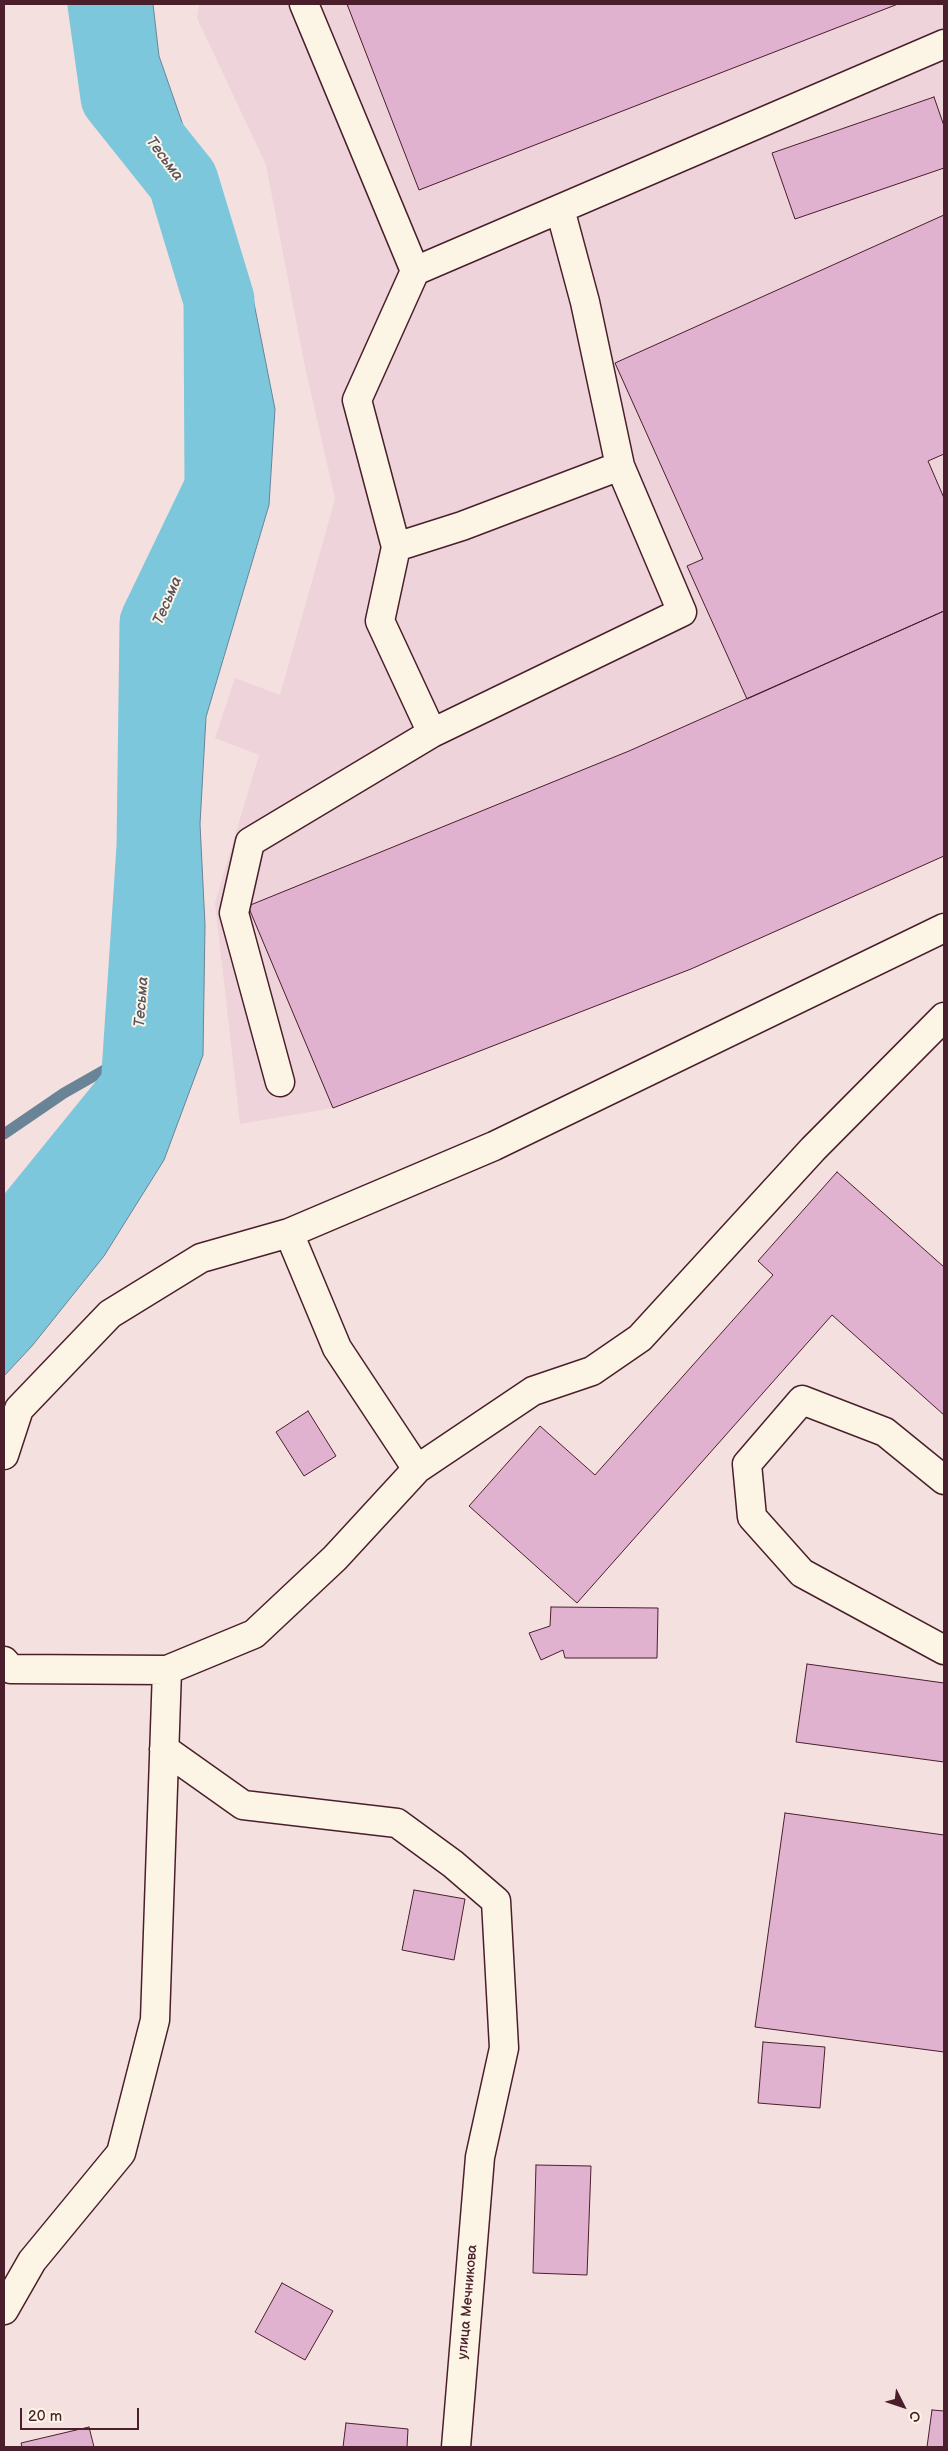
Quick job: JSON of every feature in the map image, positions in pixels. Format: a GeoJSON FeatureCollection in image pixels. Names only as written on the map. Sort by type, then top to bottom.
{"type":"FeatureCollection","features":[{"type":"Feature","properties":{"kind":"street"},"geometry":{"type":"LineString","coordinates":[[304,4],[415,271]]}},
{"type":"Feature","properties":{"kind":"street"},"geometry":{"type":"LineString","coordinates":[[432,733],[380,620],[396,547],[357,400],[415,271],[944,44]]}},
{"type":"Feature","properties":{"kind":"street"},"geometry":{"type":"LineString","coordinates":[[280,1082],[234,913],[250,842],[432,733],[682,612],[620,466],[586,302],[560,209]]}},
{"type":"Feature","properties":{"kind":"street"},"geometry":{"type":"LineString","coordinates":[[396,547],[462,526],[620,466]]}},
{"type":"Feature","properties":{"kind":"street"},"geometry":{"type":"LineString","coordinates":[[4,1455],[19,1409],[110,1314],[201,1258],[289,1233],[494,1146],[944,928]]}},
{"type":"Feature","properties":{"kind":"street"},"geometry":{"type":"LineString","coordinates":[[4,1661],[11,1669],[167,1670],[254,1634],[335,1558],[417,1470],[533,1391],[592,1371],[640,1338],[813,1149],[944,1017]]}},
{"type":"Feature","properties":{"kind":"street"},"geometry":{"type":"LineString","coordinates":[[289,1233],[336,1348],[417,1470]]}},
{"type":"Feature","properties":{"kind":"street"},"geometry":{"type":"LineString","coordinates":[[944,1480],[885,1432],[802,1400],[747,1464],[752,1517],[802,1573],[944,1650]]}},
{"type":"Feature","properties":{"kind":"street"},"geometry":{"type":"LineString","coordinates":[[4,2310],[32,2261],[120,2153],[156,2020],[167,1670]]}},
{"type":"Feature","properties":{"kind":"street","name":"улица Мечникова"},"geometry":{"type":"LineString","coordinates":[[164,1748],[243,1805],[397,1822],[453,1864],[496,1901],[504,2048],[480,2157],[456,2447]]}},
{"type":"Feature","properties":{"kind":"shaded area"},"geometry":{"type":"Polygon","coordinates":[[[199,4],[944,4],[944,856],[691,969],[333,1108],[240,1124],[215,903],[259,755],[215,738],[235,678],[280,695],[335,499],[304,362],[266,165],[197,18],[199,4]]]}},
{"type":"Feature","properties":{"kind":"water"},"geometry":{"type":"Polygon","coordinates":[[[108,4],[153,4],[159,56],[193,154],[224,206],[250,283],[275,409],[269,505],[206,717],[200,824],[205,925],[203,1055],[164,1160],[104,1256],[32,1346],[4,1376],[4,1276],[35,1247],[96,1149],[158,1005],[157,909],[144,817],[153,731],[171,652],[207,552],[232,424],[226,310],[195,221],[158,166],[135,122],[108,4]]]}},
{"type":"Feature","properties":{"kind":"building"},"geometry":{"type":"Polygon","coordinates":[[[347,4],[898,4],[419,190],[347,4]]]}},
{"type":"Feature","properties":{"kind":"building"},"geometry":{"type":"Polygon","coordinates":[[[934,97],[944,126],[944,168],[795,219],[772,153],[934,97]]]}},
{"type":"Feature","properties":{"kind":"building"},"geometry":{"type":"Polygon","coordinates":[[[944,215],[944,454],[928,461],[944,498],[944,611],[747,699],[687,566],[703,559],[615,363],[944,215]]]}},
{"type":"Feature","properties":{"kind":"building"},"geometry":{"type":"Polygon","coordinates":[[[944,611],[944,856],[691,969],[333,1108],[248,906],[629,751],[944,611]]]}},
{"type":"Feature","properties":{"kind":"building"},"geometry":{"type":"Polygon","coordinates":[[[837,1172],[944,1267],[944,1415],[832,1315],[577,1603],[469,1506],[540,1426],[595,1475],[773,1275],[758,1261],[837,1172]]]}},
{"type":"Feature","properties":{"kind":"building"},"geometry":{"type":"Polygon","coordinates":[[[308,1411],[336,1456],[304,1476],[276,1432],[308,1411]]]}},
{"type":"Feature","properties":{"kind":"building"},"geometry":{"type":"Polygon","coordinates":[[[551,1607],[658,1608],[657,1658],[565,1658],[563,1650],[541,1660],[529,1633],[550,1626],[551,1607]]]}},
{"type":"Feature","properties":{"kind":"building"},"geometry":{"type":"Polygon","coordinates":[[[807,1664],[944,1683],[944,1762],[796,1742],[807,1664]]]}},
{"type":"Feature","properties":{"kind":"building"},"geometry":{"type":"Polygon","coordinates":[[[785,1813],[944,1835],[944,2052],[755,2027],[785,1813]]]}},
{"type":"Feature","properties":{"kind":"building"},"geometry":{"type":"Polygon","coordinates":[[[414,1890],[465,1899],[454,1960],[402,1950],[414,1890]]]}},
{"type":"Feature","properties":{"kind":"building"},"geometry":{"type":"Polygon","coordinates":[[[763,2042],[825,2047],[820,2108],[758,2103],[763,2042]]]}},
{"type":"Feature","properties":{"kind":"building"},"geometry":{"type":"Polygon","coordinates":[[[536,2165],[591,2166],[587,2275],[533,2273],[536,2165]]]}},
{"type":"Feature","properties":{"kind":"building"},"geometry":{"type":"Polygon","coordinates":[[[282,2283],[333,2311],[305,2360],[255,2332],[282,2283]]]}},
{"type":"Feature","properties":{"kind":"building"},"geometry":{"type":"Polygon","coordinates":[[[932,2410],[944,2411],[944,2447],[927,2447],[932,2410]]]}},
{"type":"Feature","properties":{"kind":"building"},"geometry":{"type":"Polygon","coordinates":[[[346,2423],[408,2429],[407,2447],[343,2447],[346,2423]]]}},
{"type":"Feature","properties":{"kind":"building"},"geometry":{"type":"Polygon","coordinates":[[[89,2427],[94,2447],[22,2447],[21,2443],[89,2427]]]}},
{"type":"Feature","properties":{"kind":"waterway","name":"Тесьма"},"geometry":{"type":"LineString","coordinates":[[4,1248],[16,1236],[136,1088],[152,847],[155,623],[220,488],[219,300],[183,181],[116,97],[103,4]]}},
{"type":"Feature","properties":{"kind":"waterway"},"geometry":{"type":"LineString","coordinates":[[4,1134],[64,1093],[138,1051]]}}]}
